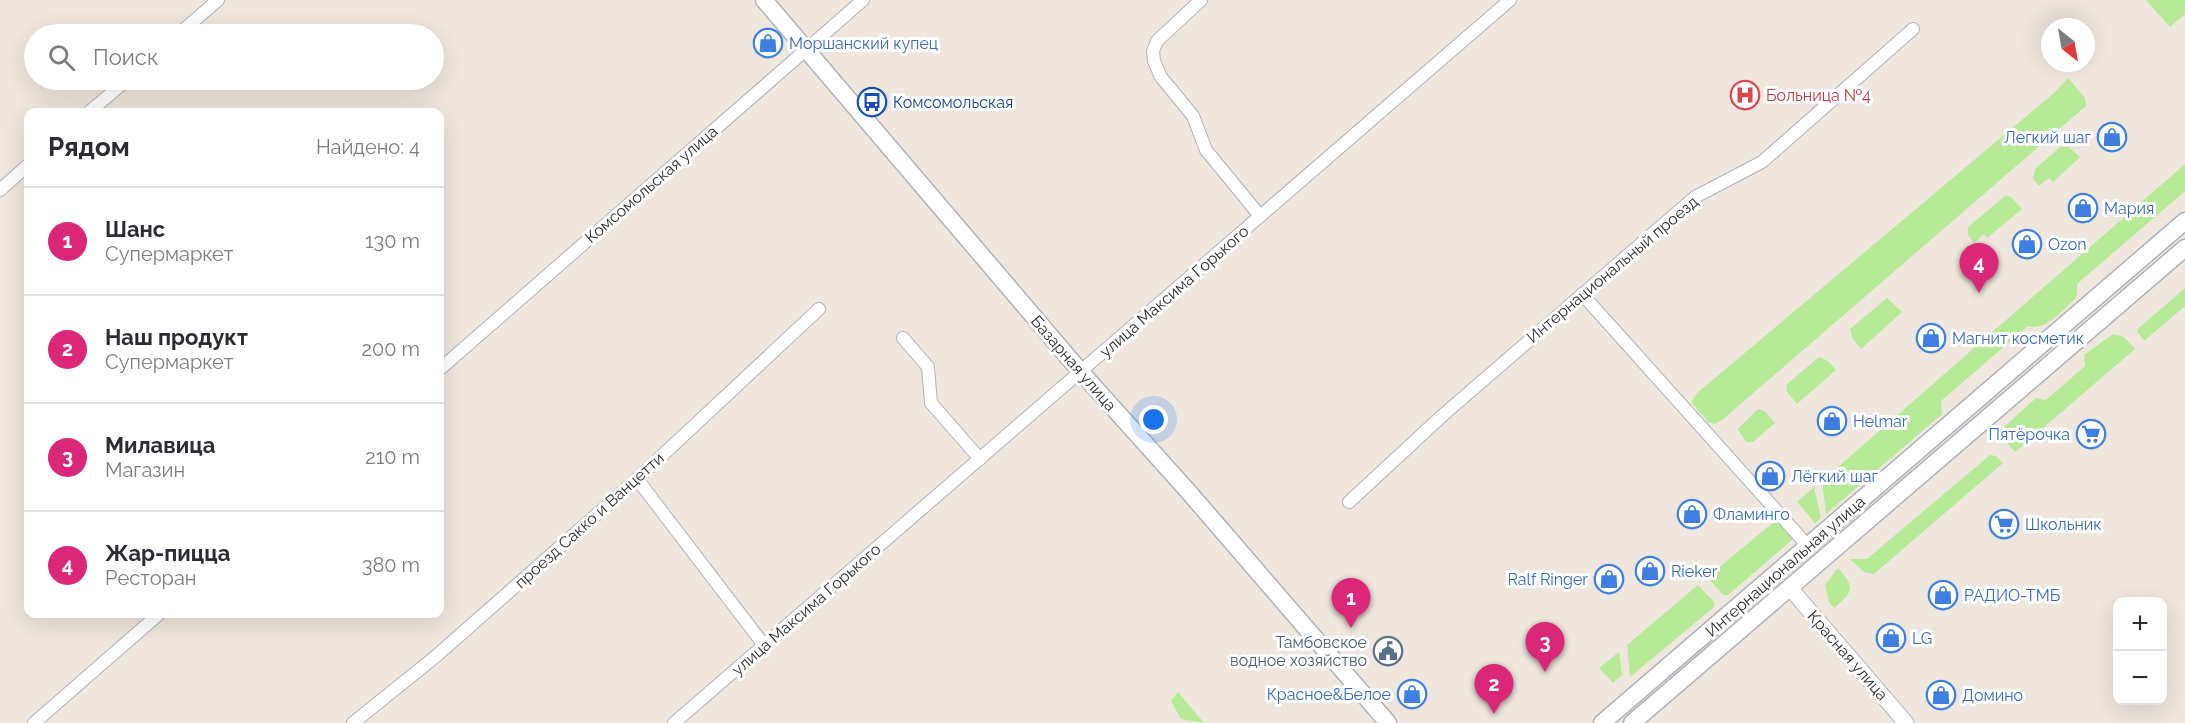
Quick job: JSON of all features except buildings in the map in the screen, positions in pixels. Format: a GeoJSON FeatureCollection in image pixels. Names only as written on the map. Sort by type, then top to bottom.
{"type":"FeatureCollection","features":[{"type":"Feature","properties":{"kind":"main road","name":"Базарная улица"},"geometry":{"type":"LineString","coordinates":[[764,0],[1080,371],[1188,490],[1388,723]]}},
{"type":"Feature","properties":{"kind":"main road","name":"Интернациональная улица"},"geometry":{"type":"LineString","coordinates":[[1602,723],[2185,221]]}},
{"type":"Feature","properties":{"kind":"main road","name":"Интернациональная улица"},"geometry":{"type":"LineString","coordinates":[[1632,723],[2185,248]]}},
{"type":"Feature","properties":{"kind":"main road"},"geometry":{"type":"LineString","coordinates":[[1777,573],[1790,588]]}},
{"type":"Feature","properties":{"kind":"street"},"geometry":{"type":"LineString","coordinates":[[190,24],[218,0]]}},
{"type":"Feature","properties":{"kind":"street","name":"Комсомольская улица"},"geometry":{"type":"LineString","coordinates":[[444,366],[863,0]]}},
{"type":"Feature","properties":{"kind":"street"},"geometry":{"type":"LineString","coordinates":[[1201,0],[1157,41],[1153,51],[1154,61],[1161,77],[1193,116],[1206,150],[1260,216]]}},
{"type":"Feature","properties":{"kind":"street","name":"улица Максима Горького"},"geometry":{"type":"LineString","coordinates":[[674,723],[1510,0]]}},
{"type":"Feature","properties":{"kind":"street","name":"Интернациональный проезд"},"geometry":{"type":"LineString","coordinates":[[1349,502],[1443,415],[1695,197],[1762,162],[1913,29]]}},
{"type":"Feature","properties":{"kind":"street"},"geometry":{"type":"LineString","coordinates":[[94,108],[115,90]]}},
{"type":"Feature","properties":{"kind":"street"},"geometry":{"type":"LineString","coordinates":[[0,190],[24,169]]}},
{"type":"Feature","properties":{"kind":"street"},"geometry":{"type":"LineString","coordinates":[[1582,294],[1808,546]]}},
{"type":"Feature","properties":{"kind":"street","name":"проезд Сакко и Ванцетти"},"geometry":{"type":"LineString","coordinates":[[353,723],[435,657],[637,479],[819,309]]}},
{"type":"Feature","properties":{"kind":"street"},"geometry":{"type":"LineString","coordinates":[[903,338],[928,367],[932,403],[980,459]]}},
{"type":"Feature","properties":{"kind":"street"},"geometry":{"type":"LineString","coordinates":[[637,479],[764,645]]}},
{"type":"Feature","properties":{"kind":"street","name":"Красная улица"},"geometry":{"type":"LineString","coordinates":[[1790,588],[1906,723]]}},
{"type":"Feature","properties":{"kind":"street"},"geometry":{"type":"LineString","coordinates":[[34,723],[154,618]]}},
{"type":"Feature","properties":{"kind":"green space"},"geometry":{"type":"Polygon","coordinates":[[[2146,0],[2185,0],[2185,14],[2170,27],[2146,0]]]}},
{"type":"Feature","properties":{"kind":"green space"},"geometry":{"type":"Polygon","coordinates":[[[2068,78],[2085,98],[2086,106],[1722,420],[1715,424],[1708,422],[1691,402],[1697,393],[2054,93],[2068,78]]]}},
{"type":"Feature","properties":{"kind":"green space"},"geometry":{"type":"Polygon","coordinates":[[[2060,147],[2069,147],[2080,157],[2053,182],[2049,178],[2039,186],[2033,179],[2035,169],[2060,147]]]}},
{"type":"Feature","properties":{"kind":"green space"},"geometry":{"type":"Polygon","coordinates":[[[2185,164],[2185,191],[2077,284],[2077,297],[2061,313],[2041,326],[2028,326],[1941,401],[1942,414],[1826,514],[1822,481],[2185,164]]]}},
{"type":"Feature","properties":{"kind":"green space"},"geometry":{"type":"Polygon","coordinates":[[[2005,196],[2011,197],[2022,209],[1987,238],[1984,234],[1974,243],[1968,235],[1968,227],[2005,196]]]}},
{"type":"Feature","properties":{"kind":"green space"},"geometry":{"type":"Polygon","coordinates":[[[2185,288],[2185,306],[2144,341],[2137,331],[2140,327],[2185,288]]]}},
{"type":"Feature","properties":{"kind":"green space"},"geometry":{"type":"Polygon","coordinates":[[[1887,298],[1902,312],[1861,349],[1853,339],[1850,329],[1887,298]]]}},
{"type":"Feature","properties":{"kind":"green space"},"geometry":{"type":"Polygon","coordinates":[[[2113,334],[2124,337],[2135,349],[2015,452],[2004,440],[2004,427],[2036,398],[2046,400],[2085,366],[2084,355],[2113,334]]]}},
{"type":"Feature","properties":{"kind":"green space"},"geometry":{"type":"Polygon","coordinates":[[[1819,357],[1828,361],[1836,370],[1797,404],[1787,392],[1786,385],[1819,357]]]}},
{"type":"Feature","properties":{"kind":"green space"},"geometry":{"type":"Polygon","coordinates":[[[1758,409],[1766,412],[1775,423],[1753,442],[1746,442],[1738,429],[1758,409]]]}},
{"type":"Feature","properties":{"kind":"green space"},"geometry":{"type":"Polygon","coordinates":[[[1990,455],[1996,456],[2003,463],[1874,574],[1864,572],[1850,559],[1867,559],[1990,455]]]}},
{"type":"Feature","properties":{"kind":"green space"},"geometry":{"type":"Polygon","coordinates":[[[1814,487],[1821,518],[1815,523],[1797,502],[1814,487]]]}},
{"type":"Feature","properties":{"kind":"green space"},"geometry":{"type":"Polygon","coordinates":[[[1776,520],[1793,539],[1728,595],[1723,595],[1709,579],[1710,575],[1776,520]]]}},
{"type":"Feature","properties":{"kind":"green space"},"geometry":{"type":"Polygon","coordinates":[[[1838,568],[1848,580],[1850,590],[1834,608],[1829,602],[1825,585],[1838,568]]]}},
{"type":"Feature","properties":{"kind":"green space"},"geometry":{"type":"Polygon","coordinates":[[[1698,585],[1714,602],[1714,607],[1630,677],[1627,645],[1698,585]]]}},
{"type":"Feature","properties":{"kind":"green space"},"geometry":{"type":"Polygon","coordinates":[[[1619,652],[1622,675],[1613,683],[1599,668],[1619,652]]]}},
{"type":"Feature","properties":{"kind":"green space"},"geometry":{"type":"Polygon","coordinates":[[[1178,692],[1204,723],[1181,719],[1171,701],[1178,692]]]}},
{"type":"Feature","properties":{"kind":"place","name":"Моршанский купец"},"geometry":{"type":"Point","coordinates":[768,43]}},
{"type":"Feature","properties":{"kind":"place","name":"Больница №4"},"geometry":{"type":"Point","coordinates":[1745,95]}},
{"type":"Feature","properties":{"kind":"place","name":"Комсомольская"},"geometry":{"type":"Point","coordinates":[872,102]}},
{"type":"Feature","properties":{"kind":"place","name":"Легкий шаг"},"geometry":{"type":"Point","coordinates":[2112,137]}},
{"type":"Feature","properties":{"kind":"place","name":"Мария"},"geometry":{"type":"Point","coordinates":[2083,208]}},
{"type":"Feature","properties":{"kind":"place","name":"Ozon"},"geometry":{"type":"Point","coordinates":[2027,244]}},
{"type":"Feature","properties":{"kind":"place","name":"Жар-пицца"},"geometry":{"type":"Point","coordinates":[1979,293]}},
{"type":"Feature","properties":{"kind":"place","name":"Магнит косметик"},"geometry":{"type":"Point","coordinates":[1931,338]}},
{"type":"Feature","properties":{"kind":"place","name":"Helmar"},"geometry":{"type":"Point","coordinates":[1832,421]}},
{"type":"Feature","properties":{"kind":"place","name":"Пятёрочка"},"geometry":{"type":"Point","coordinates":[2091,434]}},
{"type":"Feature","properties":{"kind":"place","name":"Лёгкий шаг"},"geometry":{"type":"Point","coordinates":[1770,476]}},
{"type":"Feature","properties":{"kind":"place","name":"Фламинго"},"geometry":{"type":"Point","coordinates":[1692,514]}},
{"type":"Feature","properties":{"kind":"place","name":"Школьник"},"geometry":{"type":"Point","coordinates":[2004,524]}},
{"type":"Feature","properties":{"kind":"place","name":"Rieker"},"geometry":{"type":"Point","coordinates":[1650,571]}},
{"type":"Feature","properties":{"kind":"place","name":"Ralf Ringer"},"geometry":{"type":"Point","coordinates":[1609,579]}},
{"type":"Feature","properties":{"kind":"place","name":"РАДИО-ТМБ"},"geometry":{"type":"Point","coordinates":[1943,595]}},
{"type":"Feature","properties":{"kind":"place","name":"Шанс"},"geometry":{"type":"Point","coordinates":[1351,628]}},
{"type":"Feature","properties":{"kind":"place","name":"LG"},"geometry":{"type":"Point","coordinates":[1891,638]}},
{"type":"Feature","properties":{"kind":"place","name":"Тамбовское водное хозяйство"},"geometry":{"type":"Point","coordinates":[1388,651]}},
{"type":"Feature","properties":{"kind":"place","name":"Милавица"},"geometry":{"type":"Point","coordinates":[1545,672]}},
{"type":"Feature","properties":{"kind":"place","name":"Красное&Белое"},"geometry":{"type":"Point","coordinates":[1412,694]}},
{"type":"Feature","properties":{"kind":"place","name":"Домино"},"geometry":{"type":"Point","coordinates":[1941,695]}},
{"type":"Feature","properties":{"kind":"place","name":"Наш продукт"},"geometry":{"type":"Point","coordinates":[1494,714]}}]}
